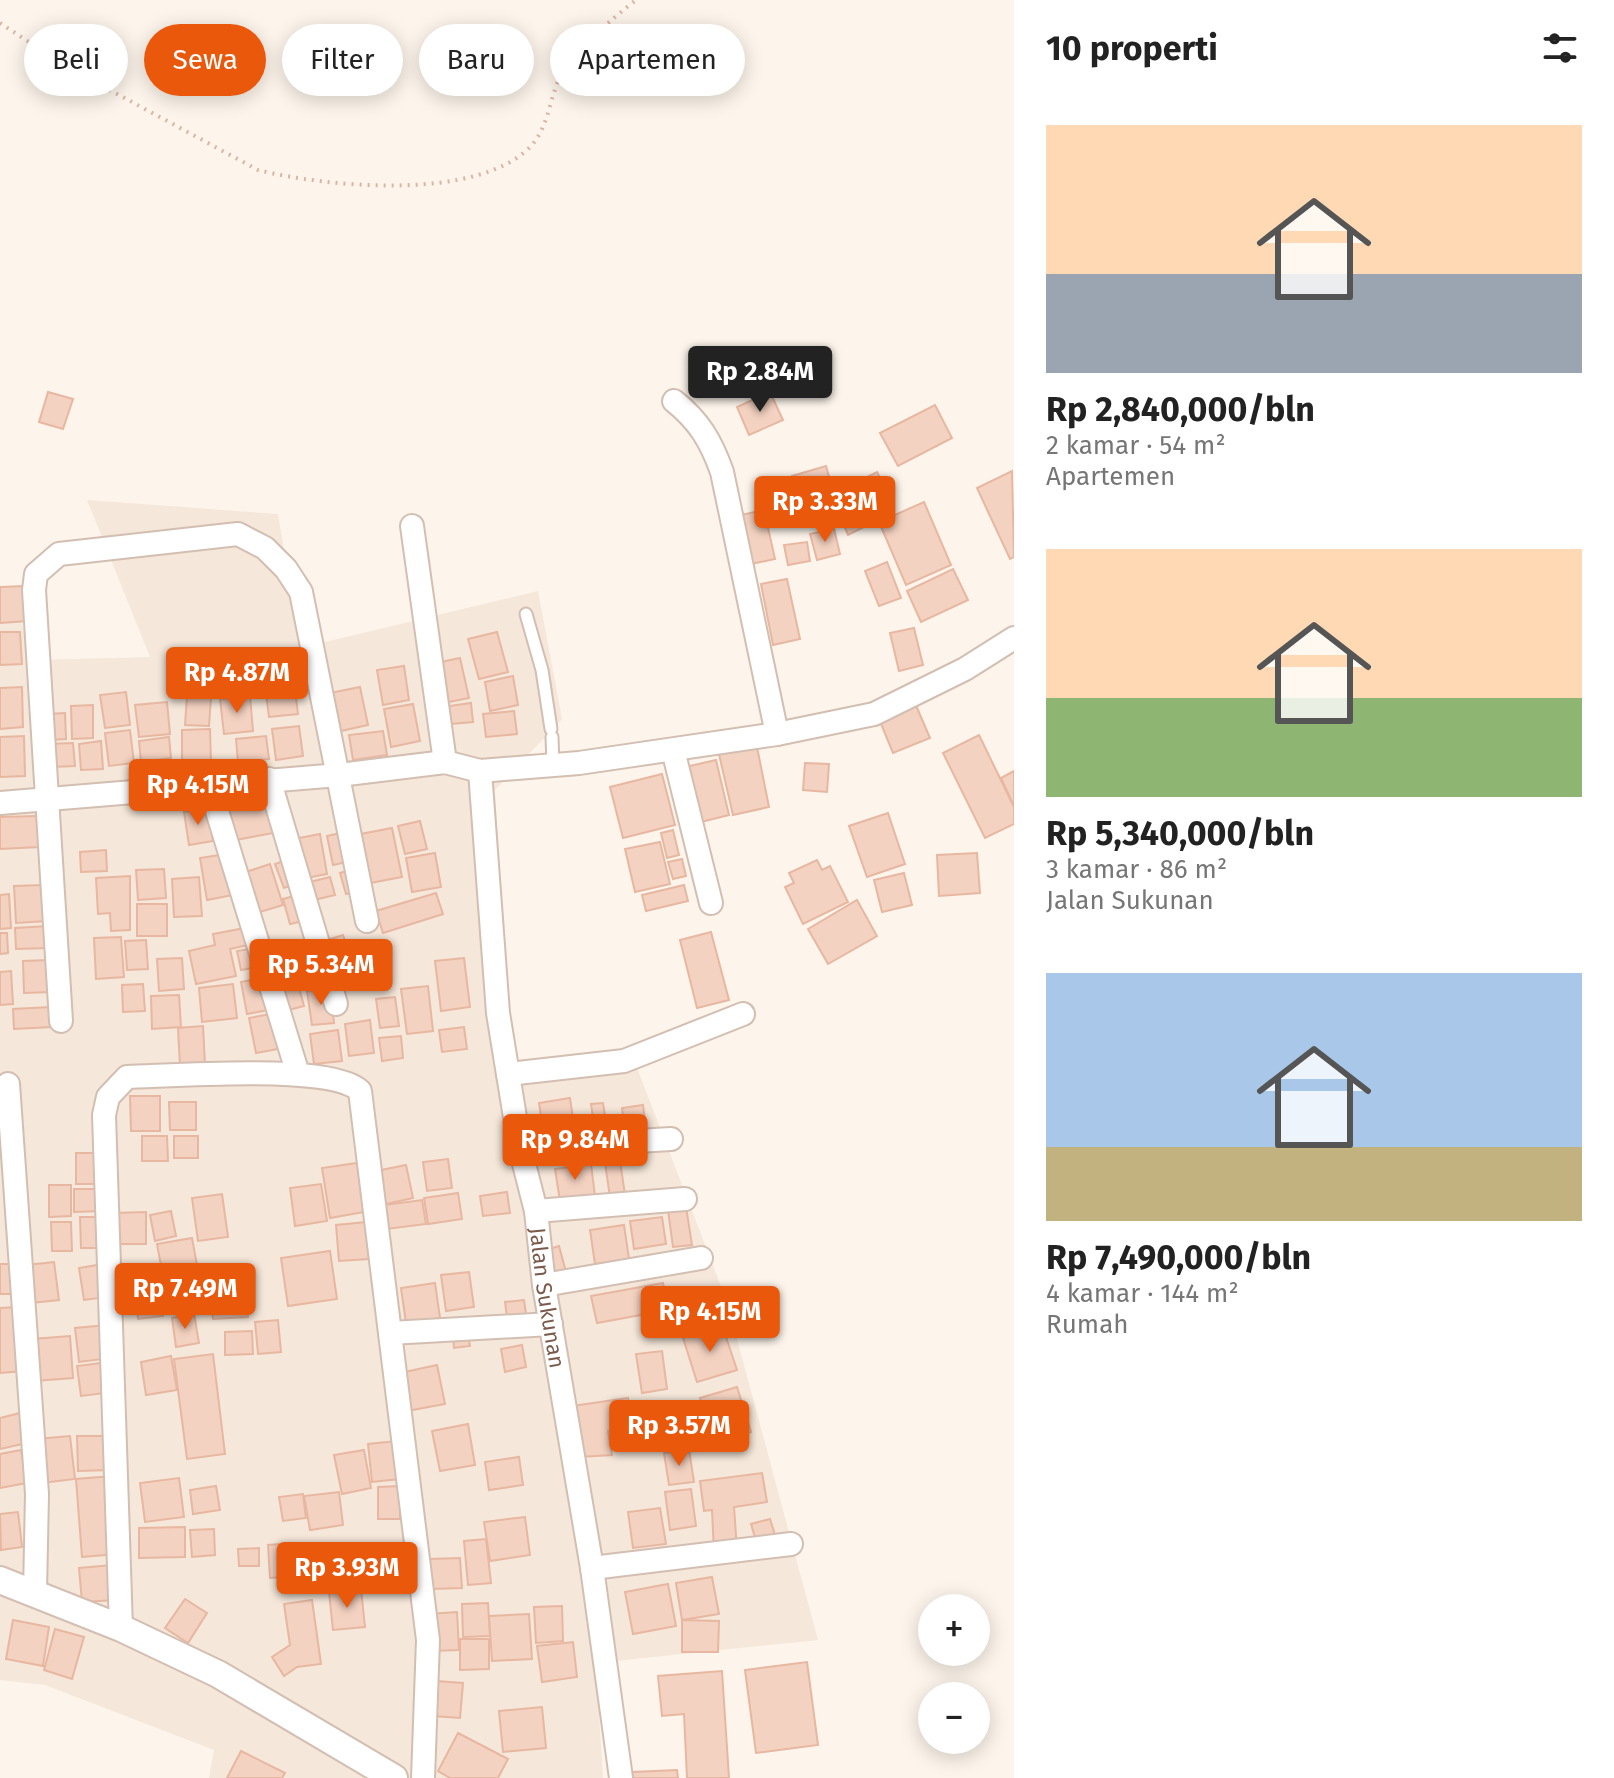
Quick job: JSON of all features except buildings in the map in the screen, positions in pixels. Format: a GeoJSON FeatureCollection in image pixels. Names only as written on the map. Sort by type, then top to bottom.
{"type":"FeatureCollection","features":[{"type":"Feature","properties":{"kind":"street"},"geometry":{"type":"LineString","coordinates":[[674,401],[695,418],[712,443],[722,472],[777,734]]}},
{"type":"Feature","properties":{"kind":"street"},"geometry":{"type":"LineString","coordinates":[[412,526],[445,762]]}},
{"type":"Feature","properties":{"kind":"street"},"geometry":{"type":"LineString","coordinates":[[61,1021],[36,574],[59,554],[238,534],[265,548],[286,569],[301,592],[367,921]]}},
{"type":"Feature","properties":{"kind":"street"},"geometry":{"type":"LineString","coordinates":[[0,803],[339,775],[445,762],[480,771],[553,765],[777,734],[874,714],[965,669],[1014,638]]}},
{"type":"Feature","properties":{"kind":"street"},"geometry":{"type":"LineString","coordinates":[[673,750],[711,903]]}},
{"type":"Feature","properties":{"kind":"street","name":"Jalan Sukunan"},"geometry":{"type":"LineString","coordinates":[[480,771],[498,1013],[520,1148],[536,1211],[544,1285],[592,1568],[621,1778]]}},
{"type":"Feature","properties":{"kind":"street"},"geometry":{"type":"LineString","coordinates":[[269,779],[336,1004]]}},
{"type":"Feature","properties":{"kind":"street"},"geometry":{"type":"LineString","coordinates":[[209,785],[298,1074]]}},
{"type":"Feature","properties":{"kind":"street"},"geometry":{"type":"LineString","coordinates":[[508,1074],[624,1061],[743,1014]]}},
{"type":"Feature","properties":{"kind":"street"},"geometry":{"type":"LineString","coordinates":[[121,1628],[104,1131],[108,1097],[127,1077],[298,1074],[352,1083],[360,1091],[428,1640],[423,1778]]}},
{"type":"Feature","properties":{"kind":"street"},"geometry":{"type":"LineString","coordinates":[[8,1084],[37,1494],[35,1593]]}},
{"type":"Feature","properties":{"kind":"street"},"geometry":{"type":"LineString","coordinates":[[520,1148],[671,1139]]}},
{"type":"Feature","properties":{"kind":"street"},"geometry":{"type":"LineString","coordinates":[[536,1211],[685,1199]]}},
{"type":"Feature","properties":{"kind":"street"},"geometry":{"type":"LineString","coordinates":[[544,1285],[701,1258]]}},
{"type":"Feature","properties":{"kind":"street"},"geometry":{"type":"LineString","coordinates":[[390,1333],[551,1324]]}},
{"type":"Feature","properties":{"kind":"street"},"geometry":{"type":"LineString","coordinates":[[592,1568],[791,1544]]}},
{"type":"Feature","properties":{"kind":"street"},"geometry":{"type":"LineString","coordinates":[[0,1580],[121,1628],[244,1688],[394,1778]]}},
{"type":"Feature","properties":{"kind":"lane"},"geometry":{"type":"LineString","coordinates":[[526,614],[542,670],[553,765]]}},
{"type":"Feature","properties":{"kind":"path"},"geometry":{"type":"LineString","coordinates":[[0,23],[67,67],[258,170],[291,178],[416,187],[476,175],[529,148],[543,128],[560,76],[605,24],[636,0]]}},
{"type":"Feature","properties":{"kind":"shaded area"},"geometry":{"type":"Polygon","coordinates":[[[87,500],[278,514],[300,648],[538,591],[562,719],[495,790],[512,1075],[636,1065],[727,1302],[818,1640],[596,1663],[603,1778],[209,1778],[214,1750],[45,1685],[0,1680],[0,593],[13,595],[33,660],[150,657],[87,500]]]}}]}
